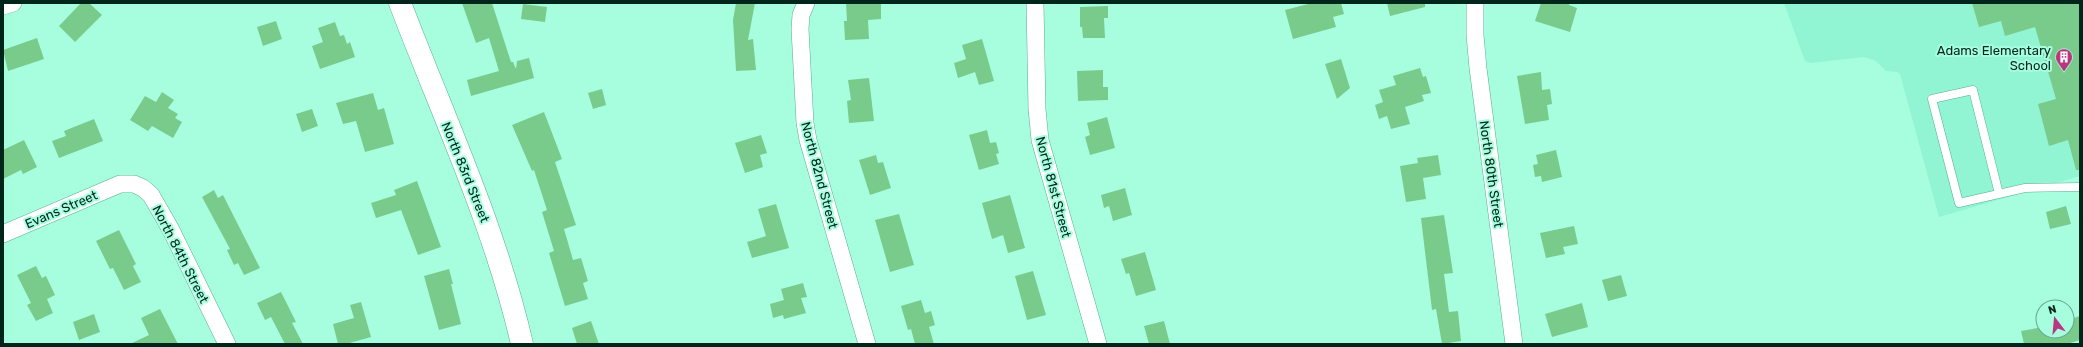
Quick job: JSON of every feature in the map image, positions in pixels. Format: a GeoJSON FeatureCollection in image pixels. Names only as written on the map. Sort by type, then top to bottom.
{"type":"FeatureCollection","features":[{"type":"Feature","properties":{"kind":"street","name":"North 83rd Street"},"geometry":{"type":"LineString","coordinates":[[400,3],[494,243],[509,290],[518,343]]}},
{"type":"Feature","properties":{"kind":"street","name":"North 82nd Street"},"geometry":{"type":"LineString","coordinates":[[806,3],[801,15],[800,29],[806,129],[867,344]]}},
{"type":"Feature","properties":{"kind":"street","name":"North 81st Street"},"geometry":{"type":"LineString","coordinates":[[1035,3],[1037,109],[1040,140],[1098,344]]}},
{"type":"Feature","properties":{"kind":"street","name":"North 80th Street"},"geometry":{"type":"LineString","coordinates":[[1475,3],[1475,35],[1478,68],[1514,344]]}},
{"type":"Feature","properties":{"kind":"street","name":"Evans Street"},"geometry":{"type":"LineString","coordinates":[[3,234],[120,184]]}},
{"type":"Feature","properties":{"kind":"street","name":"North 84th Street"},"geometry":{"type":"LineString","coordinates":[[120,184],[134,184],[143,188],[151,195],[171,230],[227,344]]}},
{"type":"Feature","properties":{"kind":"lane"},"geometry":{"type":"LineString","coordinates":[[1999,194],[1973,90],[1932,99],[1959,203],[1999,194],[2025,188],[2080,186]]}},
{"type":"Feature","properties":{"kind":"shaded area"},"geometry":{"type":"Polygon","coordinates":[[[1784,3],[2080,3],[2080,176],[1939,217],[1900,74],[1897,72],[1886,71],[1876,61],[1864,57],[1811,63],[1805,61],[1784,3]]]}},
{"type":"Feature","properties":{"kind":"building"},"geometry":{"type":"Polygon","coordinates":[[[81,3],[89,3],[102,15],[75,42],[59,26],[81,3]]]}},
{"type":"Feature","properties":{"kind":"building"},"geometry":{"type":"Polygon","coordinates":[[[462,3],[492,3],[511,62],[513,62],[516,69],[517,61],[529,58],[534,78],[471,96],[467,80],[499,71],[489,38],[476,43],[462,3]]]}},
{"type":"Feature","properties":{"kind":"building"},"geometry":{"type":"Polygon","coordinates":[[[736,3],[755,3],[748,40],[753,39],[756,70],[736,71],[733,20],[736,3]]]}},
{"type":"Feature","properties":{"kind":"building"},"geometry":{"type":"Polygon","coordinates":[[[846,3],[881,3],[881,19],[868,20],[869,39],[845,40],[844,21],[847,21],[846,3]]]}},
{"type":"Feature","properties":{"kind":"building"},"geometry":{"type":"Polygon","coordinates":[[[1312,3],[1341,3],[1344,14],[1333,17],[1336,27],[1293,39],[1285,10],[1312,3]]]}},
{"type":"Feature","properties":{"kind":"building"},"geometry":{"type":"Polygon","coordinates":[[[1387,3],[1425,3],[1425,7],[1390,16],[1387,3]]]}},
{"type":"Feature","properties":{"kind":"building"},"geometry":{"type":"Polygon","coordinates":[[[1541,3],[1569,3],[1569,5],[1577,8],[1570,32],[1535,21],[1541,3]]]}},
{"type":"Feature","properties":{"kind":"building","name":"Adams Elementary School"},"geometry":{"type":"Polygon","coordinates":[[[1972,3],[2080,3],[2080,170],[2076,170],[2068,140],[2049,146],[2038,104],[2056,99],[2035,27],[2005,36],[2001,21],[1979,27],[1972,3]]]}},
{"type":"Feature","properties":{"kind":"building"},"geometry":{"type":"Polygon","coordinates":[[[523,4],[547,7],[545,22],[521,19],[523,4]]]}},
{"type":"Feature","properties":{"kind":"building"},"geometry":{"type":"Polygon","coordinates":[[[1108,6],[1108,18],[1104,18],[1105,38],[1083,38],[1082,27],[1080,27],[1080,7],[1108,6]]]}},
{"type":"Feature","properties":{"kind":"building"},"geometry":{"type":"Polygon","coordinates":[[[276,21],[282,39],[263,46],[257,27],[276,21]]]}},
{"type":"Feature","properties":{"kind":"building"},"geometry":{"type":"Polygon","coordinates":[[[335,22],[340,36],[344,35],[347,44],[350,42],[355,57],[320,69],[312,46],[323,42],[318,28],[335,22]]]}},
{"type":"Feature","properties":{"kind":"building"},"geometry":{"type":"Polygon","coordinates":[[[37,38],[44,59],[8,71],[3,50],[37,38]]]}},
{"type":"Feature","properties":{"kind":"building"},"geometry":{"type":"Polygon","coordinates":[[[982,39],[994,81],[979,85],[975,72],[958,78],[954,63],[966,59],[962,45],[982,39]]]}},
{"type":"Feature","properties":{"kind":"building"},"geometry":{"type":"Polygon","coordinates":[[[1341,59],[1350,88],[1337,99],[1325,64],[1341,59]]]}},
{"type":"Feature","properties":{"kind":"building"},"geometry":{"type":"Polygon","coordinates":[[[1420,68],[1423,77],[1426,76],[1431,93],[1422,95],[1424,101],[1405,107],[1410,124],[1391,129],[1387,116],[1379,119],[1375,105],[1383,102],[1379,90],[1396,85],[1393,76],[1420,68]]]}},
{"type":"Feature","properties":{"kind":"building"},"geometry":{"type":"Polygon","coordinates":[[[1103,70],[1103,87],[1108,87],[1108,100],[1078,101],[1077,71],[1103,70]]]}},
{"type":"Feature","properties":{"kind":"building"},"geometry":{"type":"Polygon","coordinates":[[[1541,72],[1542,90],[1550,89],[1552,104],[1547,105],[1549,120],[1525,124],[1517,76],[1541,72]]]}},
{"type":"Feature","properties":{"kind":"building"},"geometry":{"type":"Polygon","coordinates":[[[869,78],[874,121],[849,123],[847,101],[851,100],[848,80],[869,78]]]}},
{"type":"Feature","properties":{"kind":"building"},"geometry":{"type":"Polygon","coordinates":[[[602,89],[606,105],[593,109],[588,93],[602,89]]]}},
{"type":"Feature","properties":{"kind":"building"},"geometry":{"type":"Polygon","coordinates":[[[162,92],[174,100],[168,108],[178,114],[175,118],[182,122],[173,138],[152,126],[148,131],[130,120],[145,96],[156,102],[162,92]]]}},
{"type":"Feature","properties":{"kind":"building"},"geometry":{"type":"Polygon","coordinates":[[[373,93],[378,110],[384,108],[394,144],[365,152],[356,121],[343,124],[336,103],[373,93]]]}},
{"type":"Feature","properties":{"kind":"building"},"geometry":{"type":"Polygon","coordinates":[[[312,109],[318,126],[302,132],[296,114],[312,109]]]}},
{"type":"Feature","properties":{"kind":"building"},"geometry":{"type":"Polygon","coordinates":[[[544,112],[562,159],[555,162],[576,225],[564,229],[573,260],[581,258],[588,281],[583,283],[588,299],[565,306],[549,253],[554,251],[542,212],[547,210],[534,170],[532,171],[512,125],[544,112]]]}},
{"type":"Feature","properties":{"kind":"building"},"geometry":{"type":"Polygon","coordinates":[[[1107,117],[1115,148],[1090,155],[1085,137],[1090,135],[1087,123],[1107,117]]]}},
{"type":"Feature","properties":{"kind":"building"},"geometry":{"type":"Polygon","coordinates":[[[94,119],[103,141],[59,158],[52,141],[66,136],[64,131],[94,119]]]}},
{"type":"Feature","properties":{"kind":"building"},"geometry":{"type":"Polygon","coordinates":[[[987,130],[990,143],[996,142],[999,153],[996,154],[999,164],[979,170],[969,135],[987,130]]]}},
{"type":"Feature","properties":{"kind":"building"},"geometry":{"type":"Polygon","coordinates":[[[761,135],[767,153],[760,155],[763,167],[745,173],[735,143],[761,135]]]}},
{"type":"Feature","properties":{"kind":"building"},"geometry":{"type":"Polygon","coordinates":[[[24,140],[37,167],[23,174],[21,170],[3,179],[3,150],[24,140]]]}},
{"type":"Feature","properties":{"kind":"building"},"geometry":{"type":"Polygon","coordinates":[[[1556,150],[1562,177],[1542,182],[1541,176],[1535,177],[1533,165],[1538,164],[1536,155],[1556,150]]]}},
{"type":"Feature","properties":{"kind":"building"},"geometry":{"type":"Polygon","coordinates":[[[876,155],[878,163],[883,162],[891,188],[870,195],[859,160],[876,155]]]}},
{"type":"Feature","properties":{"kind":"building"},"geometry":{"type":"Polygon","coordinates":[[[1438,155],[1441,175],[1423,178],[1426,199],[1406,202],[1400,166],[1418,163],[1417,158],[1438,155]]]}},
{"type":"Feature","properties":{"kind":"building"},"geometry":{"type":"Polygon","coordinates":[[[417,181],[441,247],[418,255],[401,210],[376,218],[371,203],[396,195],[394,190],[417,181]]]}},
{"type":"Feature","properties":{"kind":"building"},"geometry":{"type":"Polygon","coordinates":[[[1125,188],[1132,215],[1113,221],[1109,206],[1104,208],[1101,195],[1125,188]]]}},
{"type":"Feature","properties":{"kind":"building"},"geometry":{"type":"Polygon","coordinates":[[[214,190],[218,198],[223,195],[260,268],[244,275],[238,263],[234,265],[227,250],[230,249],[202,197],[214,190]]]}},
{"type":"Feature","properties":{"kind":"building"},"geometry":{"type":"Polygon","coordinates":[[[1010,195],[1025,248],[1008,253],[1003,235],[992,239],[982,203],[1010,195]]]}},
{"type":"Feature","properties":{"kind":"building"},"geometry":{"type":"Polygon","coordinates":[[[776,204],[789,248],[752,258],[747,242],[766,236],[758,209],[776,204]]]}},
{"type":"Feature","properties":{"kind":"building"},"geometry":{"type":"Polygon","coordinates":[[[2066,206],[2071,224],[2050,229],[2046,212],[2066,206]]]}},
{"type":"Feature","properties":{"kind":"building"},"geometry":{"type":"Polygon","coordinates":[[[899,214],[914,265],[890,272],[875,220],[899,214]]]}},
{"type":"Feature","properties":{"kind":"building"},"geometry":{"type":"Polygon","coordinates":[[[1444,215],[1453,273],[1444,274],[1449,312],[1458,311],[1461,341],[1442,344],[1436,309],[1432,310],[1421,218],[1444,215]]]}},
{"type":"Feature","properties":{"kind":"building"},"geometry":{"type":"Polygon","coordinates":[[[1574,226],[1578,244],[1563,247],[1565,254],[1546,258],[1540,233],[1574,226]]]}},
{"type":"Feature","properties":{"kind":"building"},"geometry":{"type":"Polygon","coordinates":[[[119,230],[136,264],[133,266],[141,282],[124,290],[113,268],[110,269],[96,241],[119,230]]]}},
{"type":"Feature","properties":{"kind":"building"},"geometry":{"type":"Polygon","coordinates":[[[1145,252],[1156,290],[1136,296],[1129,273],[1126,274],[1121,259],[1145,252]]]}},
{"type":"Feature","properties":{"kind":"building"},"geometry":{"type":"Polygon","coordinates":[[[36,266],[42,278],[46,276],[55,295],[47,299],[53,313],[36,321],[27,305],[31,303],[17,275],[36,266]]]}},
{"type":"Feature","properties":{"kind":"building"},"geometry":{"type":"Polygon","coordinates":[[[449,269],[453,284],[451,284],[461,324],[439,330],[424,276],[449,269]]]}},
{"type":"Feature","properties":{"kind":"building"},"geometry":{"type":"Polygon","coordinates":[[[1033,271],[1046,315],[1027,320],[1015,276],[1033,271]]]}},
{"type":"Feature","properties":{"kind":"building"},"geometry":{"type":"Polygon","coordinates":[[[1621,275],[1627,296],[1608,301],[1602,280],[1621,275]]]}},
{"type":"Feature","properties":{"kind":"building"},"geometry":{"type":"Polygon","coordinates":[[[803,283],[807,297],[801,298],[806,313],[784,319],[783,315],[773,318],[770,304],[784,300],[781,289],[803,283]]]}},
{"type":"Feature","properties":{"kind":"building"},"geometry":{"type":"Polygon","coordinates":[[[281,292],[296,322],[292,323],[303,344],[285,344],[271,317],[265,320],[257,303],[281,292]]]}},
{"type":"Feature","properties":{"kind":"building"},"geometry":{"type":"Polygon","coordinates":[[[921,300],[925,313],[931,311],[935,325],[929,327],[934,344],[915,344],[911,329],[908,330],[901,306],[921,300]]]}},
{"type":"Feature","properties":{"kind":"building"},"geometry":{"type":"Polygon","coordinates":[[[361,302],[371,337],[346,344],[338,344],[333,324],[354,318],[350,305],[361,302]]]}},
{"type":"Feature","properties":{"kind":"building"},"geometry":{"type":"Polygon","coordinates":[[[1582,303],[1588,327],[1552,337],[1545,314],[1582,303]]]}},
{"type":"Feature","properties":{"kind":"building"},"geometry":{"type":"Polygon","coordinates":[[[160,309],[178,344],[130,344],[149,335],[141,318],[160,309]]]}},
{"type":"Feature","properties":{"kind":"building"},"geometry":{"type":"Polygon","coordinates":[[[94,314],[100,332],[79,340],[73,322],[94,314]]]}},
{"type":"Feature","properties":{"kind":"building"},"geometry":{"type":"Polygon","coordinates":[[[2080,316],[2080,340],[2067,344],[2024,344],[2021,331],[2035,328],[2035,339],[2075,339],[2075,318],[2080,316]]]}},
{"type":"Feature","properties":{"kind":"building"},"geometry":{"type":"Polygon","coordinates":[[[591,321],[599,344],[577,344],[572,328],[591,321]]]}},
{"type":"Feature","properties":{"kind":"building"},"geometry":{"type":"Polygon","coordinates":[[[1164,321],[1170,344],[1149,344],[1144,326],[1164,321]]]}},
{"type":"Feature","properties":{"kind":"place","name":"Adams Elementary School"},"geometry":{"type":"Point","coordinates":[2064,72]}}]}
